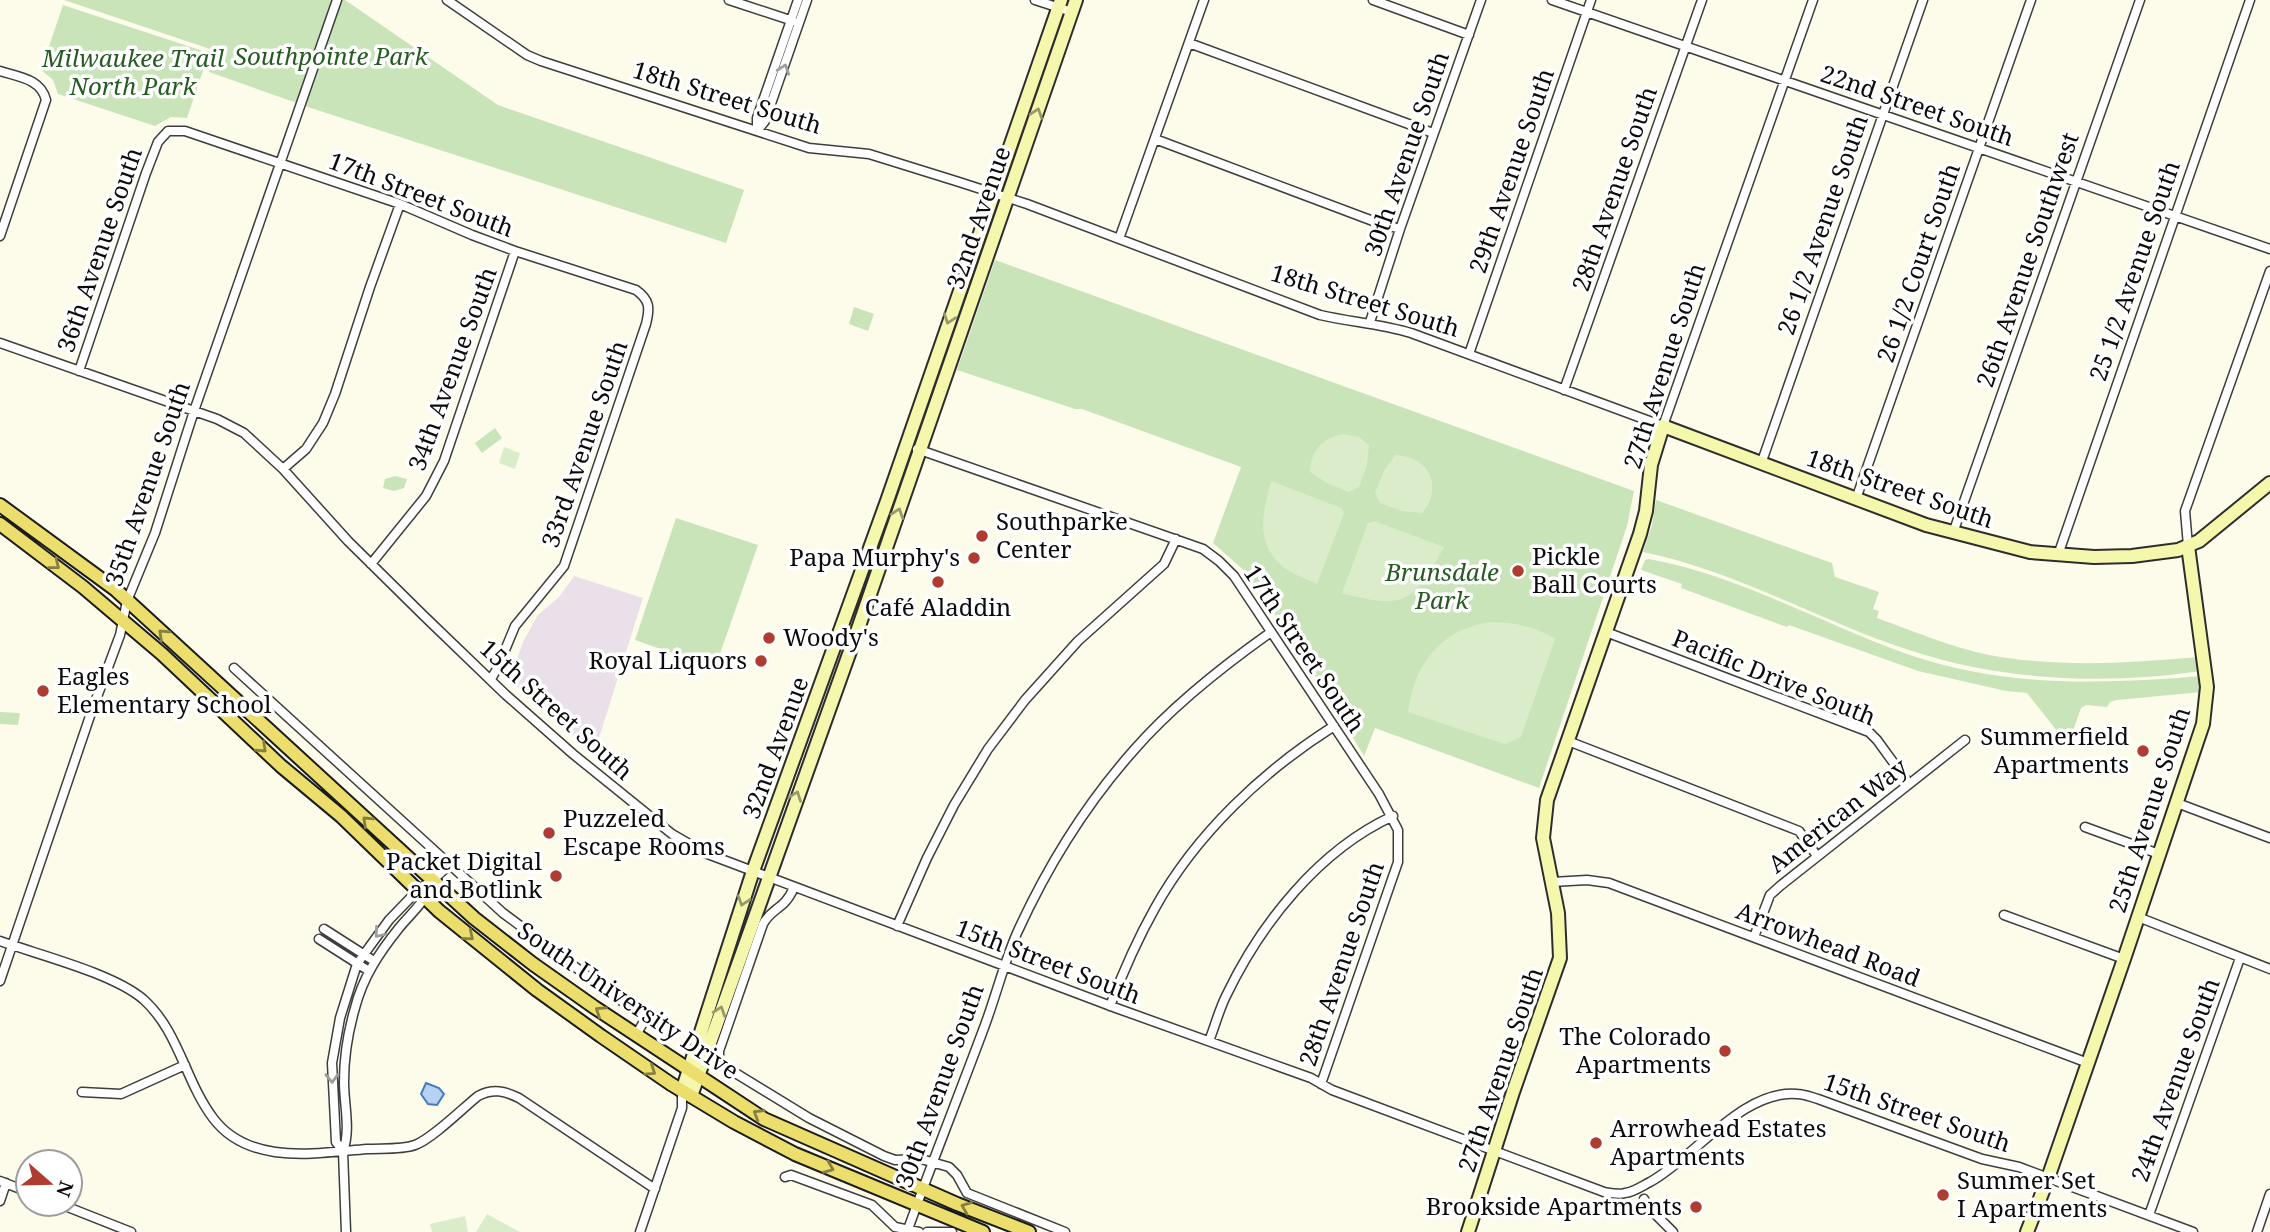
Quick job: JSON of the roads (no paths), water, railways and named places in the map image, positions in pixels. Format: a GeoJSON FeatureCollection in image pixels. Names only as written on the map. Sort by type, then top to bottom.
{"type":"FeatureCollection","features":[{"type":"Feature","properties":{"kind":"main road","name":"32nd Avenue"},"geometry":{"type":"LineString","coordinates":[[686,1093],[753,871],[819,693],[1060,4]]}},
{"type":"Feature","properties":{"kind":"main road","name":"32nd Avenue"},"geometry":{"type":"LineString","coordinates":[[693,1072],[767,877],[920,450],[1074,6]]}},
{"type":"Feature","properties":{"kind":"main road","name":"18th Street South"},"geometry":{"type":"LineString","coordinates":[[1663,426],[1953,533],[2030,552],[2057,555],[2132,556],[2178,550],[2199,541],[2269,487]]}},
{"type":"Feature","properties":{"kind":"main road","name":"27th Avenue South"},"geometry":{"type":"LineString","coordinates":[[1468,1232],[1560,958],[1558,913],[1544,848],[1544,818],[1548,797],[1645,517],[1651,465],[1663,426]]}},
{"type":"Feature","properties":{"kind":"main road","name":"South University Drive"},"geometry":{"type":"LineString","coordinates":[[0,505],[127,601],[282,729],[432,881],[533,964],[764,1119],[1029,1232]]}},
{"type":"Feature","properties":{"kind":"main road","name":"South University Drive"},"geometry":{"type":"LineString","coordinates":[[0,524],[123,621],[281,766],[341,816],[422,894],[487,951],[537,990],[686,1093],[795,1154],[983,1232]]}},
{"type":"Feature","properties":{"kind":"main road","name":"25th Avenue South"},"geometry":{"type":"LineString","coordinates":[[2026,1232],[2048,1178],[2203,724],[2206,674],[2188,546]]}},
{"type":"Feature","properties":{"kind":"street","name":"35th Avenue South"},"geometry":{"type":"LineString","coordinates":[[0,981],[123,621],[127,601],[155,533],[194,411],[337,0]]}},
{"type":"Feature","properties":{"kind":"street","name":"18th Street South"},"geometry":{"type":"LineString","coordinates":[[447,0],[527,55],[541,61],[809,148],[876,156],[994,193],[1320,315],[1344,321],[1370,322],[1411,333],[1663,426]]}},
{"type":"Feature","properties":{"kind":"street"},"geometry":{"type":"LineString","coordinates":[[729,0],[795,22]]}},
{"type":"Feature","properties":{"kind":"street"},"geometry":{"type":"LineString","coordinates":[[795,22],[798,0]]}},
{"type":"Feature","properties":{"kind":"street"},"geometry":{"type":"LineString","coordinates":[[757,131],[757,118],[795,22],[807,0]]}},
{"type":"Feature","properties":{"kind":"street"},"geometry":{"type":"LineString","coordinates":[[1035,0],[1074,6]]}},
{"type":"Feature","properties":{"kind":"street"},"geometry":{"type":"LineString","coordinates":[[1119,239],[1204,0]]}},
{"type":"Feature","properties":{"kind":"street"},"geometry":{"type":"LineString","coordinates":[[1373,0],[1469,35]]}},
{"type":"Feature","properties":{"kind":"street","name":"30th Avenue South"},"geometry":{"type":"LineString","coordinates":[[1370,322],[1481,0]]}},
{"type":"Feature","properties":{"kind":"street","name":"22nd Street South"},"geometry":{"type":"LineString","coordinates":[[1552,0],[2270,249]]}},
{"type":"Feature","properties":{"kind":"street","name":"29th Avenue South"},"geometry":{"type":"LineString","coordinates":[[1469,354],[1591,0]]}},
{"type":"Feature","properties":{"kind":"street","name":"28th Avenue South"},"geometry":{"type":"LineString","coordinates":[[1564,390],[1702,0]]}},
{"type":"Feature","properties":{"kind":"street","name":"27th Avenue South"},"geometry":{"type":"LineString","coordinates":[[1663,426],[1813,0]]}},
{"type":"Feature","properties":{"kind":"street","name":"26 1/2 Avenue South"},"geometry":{"type":"LineString","coordinates":[[1761,464],[1923,0]]}},
{"type":"Feature","properties":{"kind":"street","name":"26 1/2 Court South"},"geometry":{"type":"LineString","coordinates":[[1856,499],[2031,0]]}},
{"type":"Feature","properties":{"kind":"street","name":"26th Avenue Southwest"},"geometry":{"type":"LineString","coordinates":[[1953,533],[2140,0]]}},
{"type":"Feature","properties":{"kind":"street","name":"25 1/2 Avenue South"},"geometry":{"type":"LineString","coordinates":[[2057,555],[2250,0]]}},
{"type":"Feature","properties":{"kind":"street"},"geometry":{"type":"LineString","coordinates":[[1189,43],[1433,133]]}},
{"type":"Feature","properties":{"kind":"street"},"geometry":{"type":"LineString","coordinates":[[0,71],[37,84],[44,92],[46,100],[0,236]]}},
{"type":"Feature","properties":{"kind":"street","name":"17th Street South"},"geometry":{"type":"LineString","coordinates":[[158,142],[169,131],[185,131],[400,204],[515,251],[636,290],[646,298],[650,310],[646,324]]}},
{"type":"Feature","properties":{"kind":"street"},"geometry":{"type":"LineString","coordinates":[[1155,139],[1361,217],[1400,229]]}},
{"type":"Feature","properties":{"kind":"street","name":"36th Avenue South"},"geometry":{"type":"LineString","coordinates":[[79,371],[158,142]]}},
{"type":"Feature","properties":{"kind":"street"},"geometry":{"type":"LineString","coordinates":[[283,469],[306,449],[323,423],[400,204]]}},
{"type":"Feature","properties":{"kind":"street","name":"34th Avenue South"},"geometry":{"type":"LineString","coordinates":[[371,564],[426,496],[444,461],[515,251]]}},
{"type":"Feature","properties":{"kind":"street","name":"25th Avenue South"},"geometry":{"type":"LineString","coordinates":[[2188,546],[2185,511],[2270,271]]}},
{"type":"Feature","properties":{"kind":"street","name":"33rd Avenue South"},"geometry":{"type":"LineString","coordinates":[[491,679],[514,626],[564,566],[646,324]]}},
{"type":"Feature","properties":{"kind":"street","name":"15th Street South"},"geometry":{"type":"LineString","coordinates":[[0,343],[194,411],[244,433],[283,469],[371,564],[573,754],[672,834],[705,853],[1604,1192],[1624,1194],[1667,1172],[1752,1104],[1795,1093],[1982,1159],[2020,1167],[2193,1232]]}},
{"type":"Feature","properties":{"kind":"street"},"geometry":{"type":"LineString","coordinates":[[906,445],[920,450]]}},
{"type":"Feature","properties":{"kind":"street","name":"17th Street South"},"geometry":{"type":"LineString","coordinates":[[920,450],[1177,539],[1203,549],[1219,561],[1234,576],[1393,816]]}},
{"type":"Feature","properties":{"kind":"street"},"geometry":{"type":"LineString","coordinates":[[897,926],[926,858],[988,748],[1025,700],[1078,641],[1164,564],[1177,539]]}},
{"type":"Feature","properties":{"kind":"street","name":"30th Avenue South"},"geometry":{"type":"LineString","coordinates":[[907,1231],[983,1032],[1017,933],[1054,863],[1102,789],[1135,748],[1181,703],[1271,632]]}},
{"type":"Feature","properties":{"kind":"street","name":"Pacific Drive South"},"geometry":{"type":"LineString","coordinates":[[1606,632],[1868,732],[1877,740],[1909,784]]}},
{"type":"Feature","properties":{"kind":"street"},"geometry":{"type":"LineString","coordinates":[[234,668],[282,729],[450,864],[503,913],[618,999],[643,1013],[643,1023],[636,1035]]}},
{"type":"Feature","properties":{"kind":"street"},"geometry":{"type":"LineString","coordinates":[[1110,1006],[1130,954],[1156,906],[1190,856],[1227,813],[1272,770],[1334,726]]}},
{"type":"Feature","properties":{"kind":"street","name":"American Way"},"geometry":{"type":"LineString","coordinates":[[1755,937],[1770,895],[1965,740]]}},
{"type":"Feature","properties":{"kind":"street"},"geometry":{"type":"LineString","coordinates":[[1568,741],[1799,831],[1817,856]]}},
{"type":"Feature","properties":{"kind":"street"},"geometry":{"type":"LineString","coordinates":[[2177,803],[2270,838]]}},
{"type":"Feature","properties":{"kind":"street"},"geometry":{"type":"LineString","coordinates":[[1209,1041],[1226,996],[1280,909],[1327,860],[1368,828],[1393,816]]}},
{"type":"Feature","properties":{"kind":"street","name":"28th Avenue South"},"geometry":{"type":"LineString","coordinates":[[1321,1084],[1398,862],[1400,842],[1393,816]]}},
{"type":"Feature","properties":{"kind":"street"},"geometry":{"type":"LineString","coordinates":[[2085,827],[2159,854]]}},
{"type":"Feature","properties":{"kind":"street"},"geometry":{"type":"LineString","coordinates":[[346,1232],[342,1151],[347,1140],[344,1082],[346,1046],[355,1006],[374,961],[432,881],[450,864]]}},
{"type":"Feature","properties":{"kind":"street","name":"Arrowhead Road"},"geometry":{"type":"LineString","coordinates":[[1552,883],[1587,880],[1609,883],[2088,1063]]}},
{"type":"Feature","properties":{"kind":"street"},"geometry":{"type":"LineString","coordinates":[[794,887],[787,902],[769,915],[763,924],[719,1051],[719,1063],[808,1118],[884,1156],[895,1160],[920,1159],[953,1170],[967,1193],[1065,1232]]}},
{"type":"Feature","properties":{"kind":"street"},"geometry":{"type":"LineString","coordinates":[[342,1151],[336,1142],[332,1063],[340,1018],[362,954],[422,894]]}},
{"type":"Feature","properties":{"kind":"street"},"geometry":{"type":"LineString","coordinates":[[2004,915],[2124,959]]}},
{"type":"Feature","properties":{"kind":"street"},"geometry":{"type":"LineString","coordinates":[[2138,917],[2270,969]]}},
{"type":"Feature","properties":{"kind":"street"},"geometry":{"type":"LineString","coordinates":[[324,929],[374,961]]}},
{"type":"Feature","properties":{"kind":"street"},"geometry":{"type":"LineString","coordinates":[[319,940],[369,971]]}},
{"type":"Feature","properties":{"kind":"street"},"geometry":{"type":"LineString","coordinates":[[0,941],[101,977],[140,997],[158,1014],[214,1120],[230,1134],[251,1146],[274,1154],[415,1145],[478,1096],[486,1092],[502,1091],[519,1098],[655,1189]]}},
{"type":"Feature","properties":{"kind":"street","name":"24th Avenue South"},"geometry":{"type":"LineString","coordinates":[[2149,1216],[2240,958]]}},
{"type":"Feature","properties":{"kind":"street"},"geometry":{"type":"LineString","coordinates":[[335,1044],[346,1046]]}},
{"type":"Feature","properties":{"kind":"street"},"geometry":{"type":"LineString","coordinates":[[82,1092],[121,1094],[185,1065]]}},
{"type":"Feature","properties":{"kind":"street","name":"32nd Avenue"},"geometry":{"type":"LineString","coordinates":[[640,1232],[686,1093]]}},
{"type":"Feature","properties":{"kind":"street"},"geometry":{"type":"LineString","coordinates":[[785,1177],[791,1175],[872,1205],[895,1227],[919,1232]]}},
{"type":"Feature","properties":{"kind":"street"},"geometry":{"type":"LineString","coordinates":[[0,1201],[3,1182]]}},
{"type":"Feature","properties":{"kind":"street"},"geometry":{"type":"LineString","coordinates":[[2257,1232],[2270,1194]]}},
{"type":"Feature","properties":{"kind":"street"},"geometry":{"type":"LineString","coordinates":[[1644,1199],[1648,1208],[1673,1232]]}},
{"type":"Feature","properties":{"kind":"street"},"geometry":{"type":"LineString","coordinates":[[84,1213],[131,1232]]}},
{"type":"Feature","properties":{"kind":"street"},"geometry":{"type":"LineString","coordinates":[[927,1232],[952,1232]]}},
{"type":"Feature","properties":{"kind":"water"},"geometry":{"type":"Polygon","coordinates":[[[426,1083],[439,1088],[444,1094],[437,1105],[428,1104],[421,1094],[426,1083]]]}},
{"type":"Feature","properties":{"kind":"place","name":"Southparke Center"},"geometry":{"type":"Point","coordinates":[982,536]}},
{"type":"Feature","properties":{"kind":"place","name":"Papa Murphy's"},"geometry":{"type":"Point","coordinates":[974,558]}},
{"type":"Feature","properties":{"kind":"place","name":"Pickle Ball Courts"},"geometry":{"type":"Point","coordinates":[1518,571]}},
{"type":"Feature","properties":{"kind":"place","name":"Café Aladdin"},"geometry":{"type":"Point","coordinates":[938,582]}},
{"type":"Feature","properties":{"kind":"place","name":"Woody's"},"geometry":{"type":"Point","coordinates":[769,638]}},
{"type":"Feature","properties":{"kind":"place","name":"Royal Liquors"},"geometry":{"type":"Point","coordinates":[761,661]}},
{"type":"Feature","properties":{"kind":"place","name":"Eagles Elementary School"},"geometry":{"type":"Point","coordinates":[43,691]}},
{"type":"Feature","properties":{"kind":"place","name":"Summerfield Apartments"},"geometry":{"type":"Point","coordinates":[2143,751]}},
{"type":"Feature","properties":{"kind":"place","name":"Puzzeled Escape Rooms"},"geometry":{"type":"Point","coordinates":[549,833]}},
{"type":"Feature","properties":{"kind":"place","name":"Packet Digital and Botlink"},"geometry":{"type":"Point","coordinates":[556,876]}},
{"type":"Feature","properties":{"kind":"place","name":"The Colorado Apartments"},"geometry":{"type":"Point","coordinates":[1725,1051]}},
{"type":"Feature","properties":{"kind":"place","name":"Arrowhead Estates Apartments"},"geometry":{"type":"Point","coordinates":[1596,1143]}},
{"type":"Feature","properties":{"kind":"place","name":"Summer Set I Apartments"},"geometry":{"type":"Point","coordinates":[1943,1195]}},
{"type":"Feature","properties":{"kind":"place","name":"Brookside Apartments"},"geometry":{"type":"Point","coordinates":[1696,1207]}},
{"type":"Feature","properties":{"kind":"park label","name":"Southpointe Park"},"geometry":{"type":"Point","coordinates":[331,57]}},
{"type":"Feature","properties":{"kind":"park label","name":"Milwaukee Trail North Park"},"geometry":{"type":"Point","coordinates":[133,73]}},
{"type":"Feature","properties":{"kind":"park label","name":"Brunsdale Park"},"geometry":{"type":"Point","coordinates":[1442,587]}}]}
